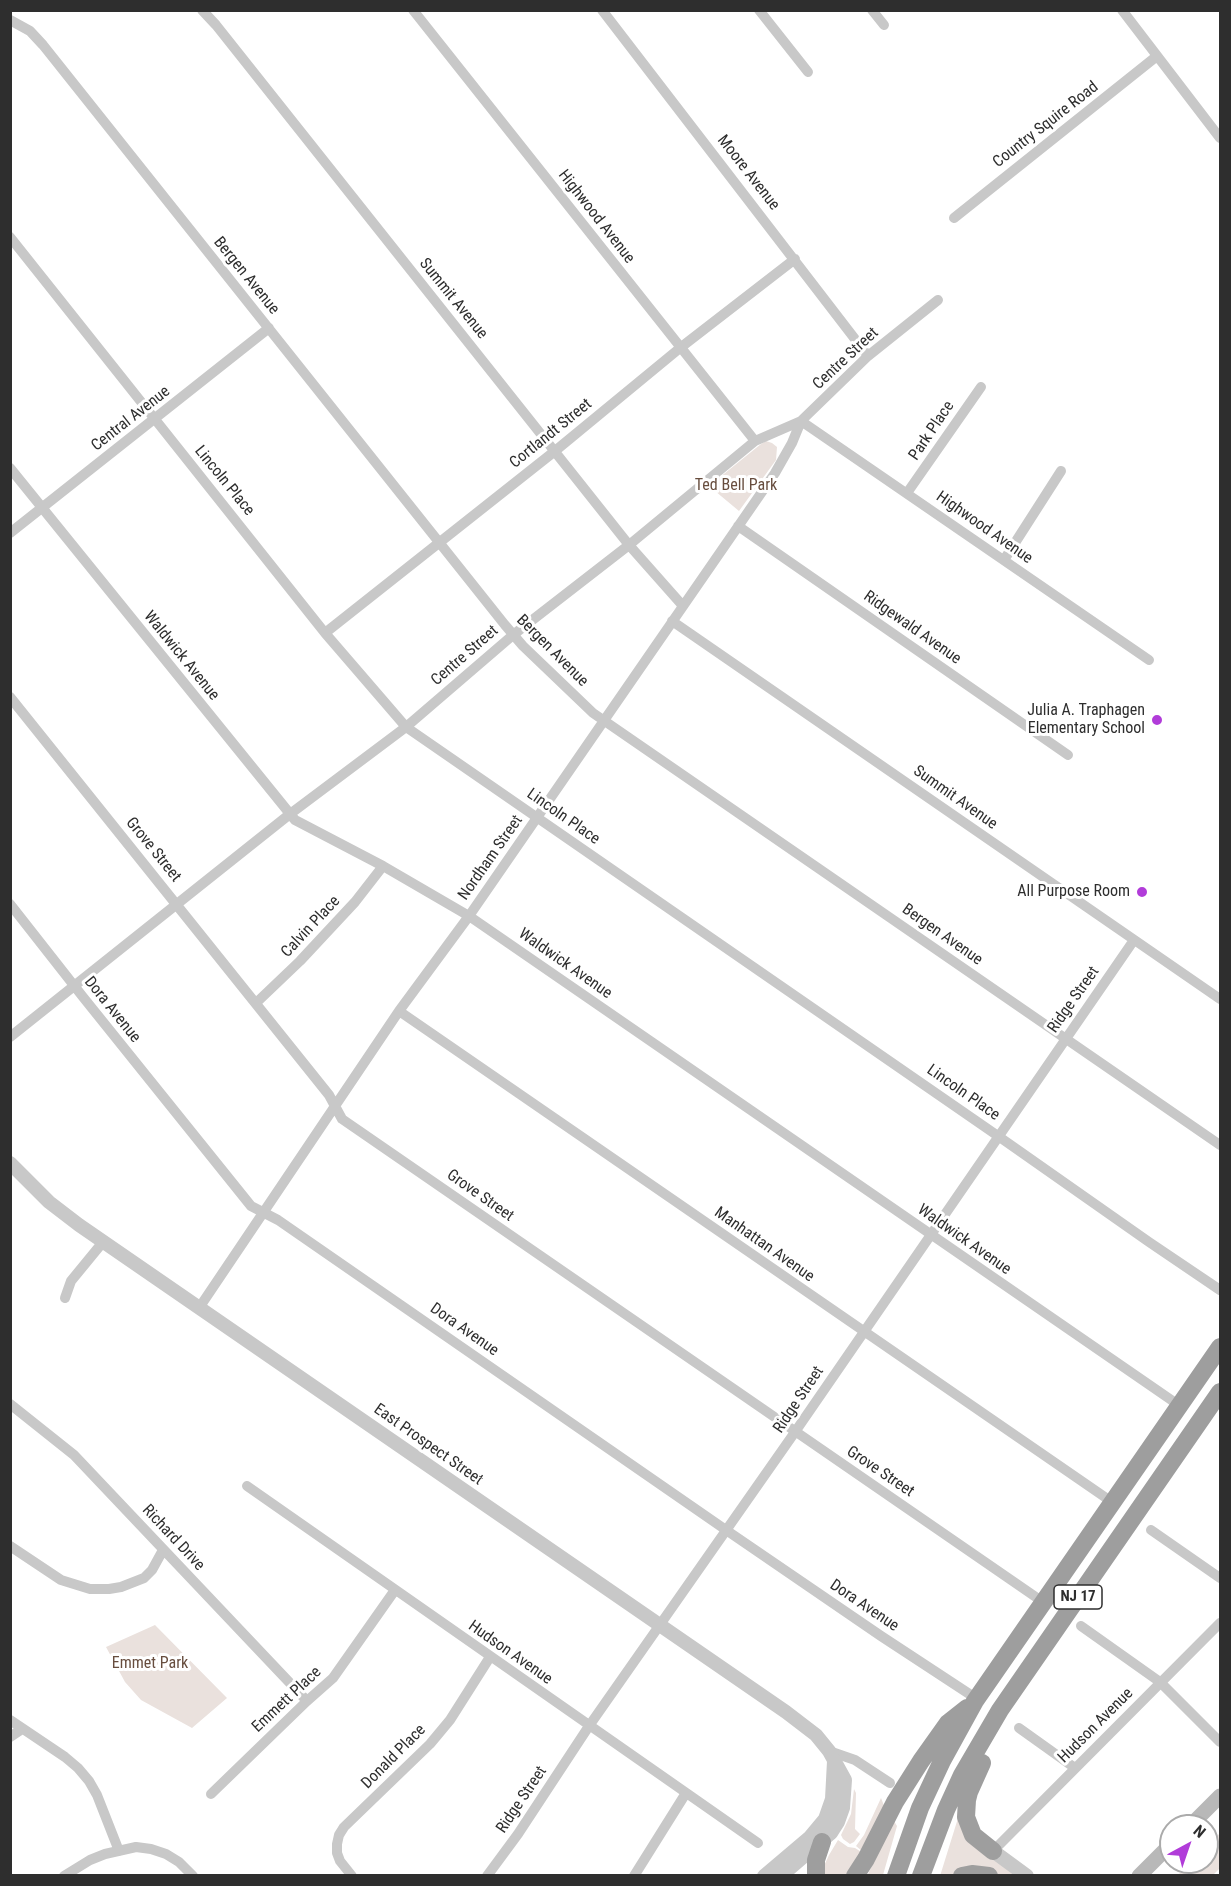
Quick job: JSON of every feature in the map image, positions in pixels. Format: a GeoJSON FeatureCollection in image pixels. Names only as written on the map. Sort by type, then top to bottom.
{"type":"FeatureCollection","features":[{"type":"Feature","properties":{"kind":"highway","name":"NJ 17"},"geometry":{"type":"LineString","coordinates":[[896,1875],[928,1791],[976,1700],[1221,1347]]}},
{"type":"Feature","properties":{"kind":"highway","name":"NJ 17"},"geometry":{"type":"LineString","coordinates":[[921,1875],[946,1810],[980,1742],[1022,1677],[1221,1392]]}},
{"type":"Feature","properties":{"kind":"highway"},"geometry":{"type":"LineString","coordinates":[[993,1851],[970,1830],[966,1817],[966,1800],[1022,1677]]}},
{"type":"Feature","properties":{"kind":"highway"},"geometry":{"type":"LineString","coordinates":[[855,1875],[866,1859],[891,1809],[921,1761],[948,1723],[976,1700]]}},
{"type":"Feature","properties":{"kind":"highway"},"geometry":{"type":"LineString","coordinates":[[816,1875],[816,1860],[822,1842]]}},
{"type":"Feature","properties":{"kind":"highway"},"geometry":{"type":"LineString","coordinates":[[962,1875],[989,1875]]}},
{"type":"Feature","properties":{"kind":"main road"},"geometry":{"type":"LineString","coordinates":[[1202,1814],[1221,1796]]}},
{"type":"Feature","properties":{"kind":"main road"},"geometry":{"type":"LineString","coordinates":[[1139,1875],[1159,1856]]}},
{"type":"Feature","properties":{"kind":"street","name":"Summit Avenue"},"geometry":{"type":"LineString","coordinates":[[202,10],[629,545],[683,606]]}},
{"type":"Feature","properties":{"kind":"street","name":"Highwood Avenue"},"geometry":{"type":"LineString","coordinates":[[413,10],[755,441]]}},
{"type":"Feature","properties":{"kind":"street","name":"Moore Avenue"},"geometry":{"type":"LineString","coordinates":[[602,10],[868,356]]}},
{"type":"Feature","properties":{"kind":"street"},"geometry":{"type":"LineString","coordinates":[[759,10],[808,72]]}},
{"type":"Feature","properties":{"kind":"street"},"geometry":{"type":"LineString","coordinates":[[872,10],[884,25]]}},
{"type":"Feature","properties":{"kind":"street"},"geometry":{"type":"LineString","coordinates":[[1122,10],[1221,138]]}},
{"type":"Feature","properties":{"kind":"street","name":"Bergen Avenue"},"geometry":{"type":"LineString","coordinates":[[10,20],[39,39],[438,543],[513,634],[593,713],[1221,1145]]}},
{"type":"Feature","properties":{"kind":"street","name":"Country Squire Road"},"geometry":{"type":"LineString","coordinates":[[954,218],[1157,56]]}},
{"type":"Feature","properties":{"kind":"street","name":"Lincoln Place"},"geometry":{"type":"LineString","coordinates":[[10,237],[326,633],[406,727],[1221,1290]]}},
{"type":"Feature","properties":{"kind":"street","name":"Cortlandt Street"},"geometry":{"type":"LineString","coordinates":[[326,633],[555,451],[680,348],[795,259]]}},
{"type":"Feature","properties":{"kind":"street","name":"Centre Street"},"geometry":{"type":"LineString","coordinates":[[10,1037],[290,814],[406,727],[513,634],[629,545],[755,441],[801,421],[868,356],[938,300]]}},
{"type":"Feature","properties":{"kind":"street","name":"Central Avenue"},"geometry":{"type":"LineString","coordinates":[[10,533],[269,328]]}},
{"type":"Feature","properties":{"kind":"street","name":"Park Place"},"geometry":{"type":"LineString","coordinates":[[907,494],[981,387]]}},
{"type":"Feature","properties":{"kind":"street","name":"Highwood Avenue"},"geometry":{"type":"LineString","coordinates":[[801,421],[1149,660]]}},
{"type":"Feature","properties":{"kind":"street","name":"Nordham Street"},"geometry":{"type":"LineString","coordinates":[[200,1308],[399,1011],[469,916],[775,473],[801,421]]}},
{"type":"Feature","properties":{"kind":"street","name":"Waldwick Avenue"},"geometry":{"type":"LineString","coordinates":[[10,468],[295,820],[469,916],[1180,1406]]}},
{"type":"Feature","properties":{"kind":"street"},"geometry":{"type":"LineString","coordinates":[[1004,560],[1061,471]]}},
{"type":"Feature","properties":{"kind":"street","name":"Ridgewald Avenue"},"geometry":{"type":"LineString","coordinates":[[738,526],[1068,755]]}},
{"type":"Feature","properties":{"kind":"street","name":"Summit Avenue"},"geometry":{"type":"LineString","coordinates":[[672,621],[1221,999]]}},
{"type":"Feature","properties":{"kind":"street","name":"Grove Street"},"geometry":{"type":"LineString","coordinates":[[10,697],[329,1095],[342,1119],[1043,1602]]}},
{"type":"Feature","properties":{"kind":"street","name":"Calvin Place"},"geometry":{"type":"LineString","coordinates":[[256,1003],[300,961],[355,902],[382,867]]}},
{"type":"Feature","properties":{"kind":"street","name":"Dora Avenue"},"geometry":{"type":"LineString","coordinates":[[10,904],[251,1206],[279,1220],[976,1700]]}},
{"type":"Feature","properties":{"kind":"street","name":"Ridge Street"},"geometry":{"type":"LineString","coordinates":[[487,1875],[518,1834],[589,1726],[1134,940]]}},
{"type":"Feature","properties":{"kind":"street","name":"Manhattan Avenue"},"geometry":{"type":"LineString","coordinates":[[399,1011],[1112,1502]]}},
{"type":"Feature","properties":{"kind":"street","name":"East Prospect Street"},"geometry":{"type":"LineString","coordinates":[[13,1169],[50,1202],[104,1242],[660,1624],[786,1712],[816,1736],[832,1756],[845,1780],[844,1800],[838,1822],[831,1833],[781,1875]]}},
{"type":"Feature","properties":{"kind":"street"},"geometry":{"type":"LineString","coordinates":[[64,1298],[71,1281],[104,1242]]}},
{"type":"Feature","properties":{"kind":"street","name":"Richard Drive"},"geometry":{"type":"LineString","coordinates":[[10,1404],[74,1455],[307,1701]]}},
{"type":"Feature","properties":{"kind":"street","name":"Hudson Avenue"},"geometry":{"type":"LineString","coordinates":[[247,1486],[758,1843]]}},
{"type":"Feature","properties":{"kind":"street"},"geometry":{"type":"LineString","coordinates":[[1151,1530],[1221,1578]]}},
{"type":"Feature","properties":{"kind":"street"},"geometry":{"type":"LineString","coordinates":[[10,1546],[61,1580],[90,1589],[121,1587],[144,1578],[152,1570],[163,1550]]}},
{"type":"Feature","properties":{"kind":"street","name":"Emmett Place"},"geometry":{"type":"LineString","coordinates":[[211,1794],[333,1678],[395,1590]]}},
{"type":"Feature","properties":{"kind":"street","name":"Hudson Avenue"},"geometry":{"type":"LineString","coordinates":[[993,1851],[1221,1623]]}},
{"type":"Feature","properties":{"kind":"street"},"geometry":{"type":"LineString","coordinates":[[1081,1626],[1160,1682],[1221,1742]]}},
{"type":"Feature","properties":{"kind":"street","name":"Donald Place"},"geometry":{"type":"LineString","coordinates":[[352,1875],[340,1861],[337,1853],[339,1835],[344,1827],[430,1744],[450,1720],[490,1657]]}},
{"type":"Feature","properties":{"kind":"street"},"geometry":{"type":"LineString","coordinates":[[10,1720],[65,1757],[89,1781],[120,1851]]}},
{"type":"Feature","properties":{"kind":"street"},"geometry":{"type":"LineString","coordinates":[[1019,1728],[1075,1768]]}},
{"type":"Feature","properties":{"kind":"street"},"geometry":{"type":"LineString","coordinates":[[10,1737],[22,1729]]}},
{"type":"Feature","properties":{"kind":"street"},"geometry":{"type":"LineString","coordinates":[[764,1875],[810,1837],[825,1819],[832,1799],[832,1756]]}},
{"type":"Feature","properties":{"kind":"street","name":"East Prospect Street"},"geometry":{"type":"LineString","coordinates":[[832,1756],[855,1760],[891,1783]]}},
{"type":"Feature","properties":{"kind":"street"},"geometry":{"type":"LineString","coordinates":[[634,1875],[686,1793]]}},
{"type":"Feature","properties":{"kind":"street"},"geometry":{"type":"LineString","coordinates":[[64,1875],[105,1854],[136,1847],[166,1854],[194,1875]]}},
{"type":"Feature","properties":{"kind":"street"},"geometry":{"type":"LineString","coordinates":[[993,1851],[1027,1875]]}},
{"type":"Feature","properties":{"kind":"green space","name":"Ted Bell Park"},"geometry":{"type":"Polygon","coordinates":[[[766,441],[777,447],[776,460],[739,511],[709,486],[766,441]]]}},
{"type":"Feature","properties":{"kind":"green space","name":"Emmet Park"},"geometry":{"type":"Polygon","coordinates":[[[155,1625],[227,1698],[192,1728],[141,1700],[125,1682],[106,1647],[155,1625]]]}},
{"type":"Feature","properties":{"kind":"green space"},"geometry":{"type":"Polygon","coordinates":[[[854,1789],[856,1793],[855,1829],[860,1834],[850,1844],[841,1835],[851,1814],[854,1789]]]}},
{"type":"Feature","properties":{"kind":"green space"},"geometry":{"type":"Polygon","coordinates":[[[881,1798],[885,1808],[862,1851],[856,1846],[864,1835],[881,1798]]]}},
{"type":"Feature","properties":{"kind":"green space"},"geometry":{"type":"Polygon","coordinates":[[[959,1815],[1015,1875],[998,1875],[987,1871],[940,1876],[959,1815]]]}},
{"type":"Feature","properties":{"kind":"green space"},"geometry":{"type":"Polygon","coordinates":[[[894,1821],[897,1826],[883,1875],[867,1876],[894,1821]]]}},
{"type":"Feature","properties":{"kind":"green space"},"geometry":{"type":"Polygon","coordinates":[[[1220,1833],[1219,1869],[1219,1834],[1220,1833]]]}},
{"type":"Feature","properties":{"kind":"green space"},"geometry":{"type":"Polygon","coordinates":[[[838,1840],[863,1853],[849,1875],[823,1875],[823,1868],[838,1840]]]}},
{"type":"Feature","properties":{"kind":"green space"},"geometry":{"type":"Polygon","coordinates":[[[1179,1874],[1214,1874],[1213,1875],[1179,1874]]]}},
{"type":"Feature","properties":{"kind":"place","name":"Julia A. Traphagen Elementary School"},"geometry":{"type":"Point","coordinates":[1157,720]}},
{"type":"Feature","properties":{"kind":"place","name":"All Purpose Room"},"geometry":{"type":"Point","coordinates":[1142,892]}}]}
